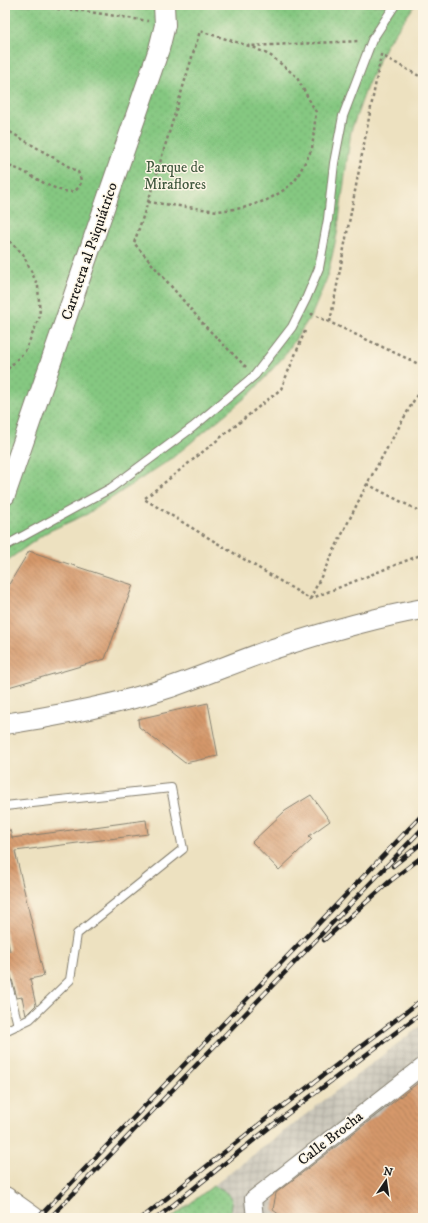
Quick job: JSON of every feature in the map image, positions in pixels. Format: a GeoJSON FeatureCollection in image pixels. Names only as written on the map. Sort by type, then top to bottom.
{"type":"FeatureCollection","features":[{"type":"Feature","properties":{"kind":"main road"},"geometry":{"type":"LineString","coordinates":[[5,1198],[33,1218]]}},
{"type":"Feature","properties":{"kind":"street","name":"Carretera al Psiquiátrico"},"geometry":{"type":"LineString","coordinates":[[5,495],[159,49],[165,25],[164,5]]}},
{"type":"Feature","properties":{"kind":"street"},"geometry":{"type":"LineString","coordinates":[[5,724],[62,715],[112,704],[170,687],[272,649],[323,633],[423,609]]}},
{"type":"Feature","properties":{"kind":"street","name":"Calle Brocha"},"geometry":{"type":"LineString","coordinates":[[255,1218],[253,1199],[423,1066]]}},
{"type":"Feature","properties":{"kind":"lane"},"geometry":{"type":"LineString","coordinates":[[5,546],[111,488],[193,427],[255,375],[292,327],[306,299],[318,268],[328,219],[334,163],[343,116],[372,40],[395,5]]}},
{"type":"Feature","properties":{"kind":"lane"},"geometry":{"type":"LineString","coordinates":[[5,806],[171,788],[183,849],[78,934],[70,980],[30,1019],[5,1031]]}},
{"type":"Feature","properties":{"kind":"lane"},"geometry":{"type":"LineString","coordinates":[[5,973],[18,1025]]}},
{"type":"Feature","properties":{"kind":"path"},"geometry":{"type":"LineString","coordinates":[[46,5],[56,9],[77,10],[150,21]]}},
{"type":"Feature","properties":{"kind":"path"},"geometry":{"type":"LineString","coordinates":[[148,202],[218,211],[236,209],[267,200],[295,181],[312,149],[316,112],[296,76],[272,56],[249,46],[200,31],[134,243],[206,327],[255,375]]}},
{"type":"Feature","properties":{"kind":"path"},"geometry":{"type":"LineString","coordinates":[[249,46],[372,40]]}},
{"type":"Feature","properties":{"kind":"path"},"geometry":{"type":"LineString","coordinates":[[330,322],[381,55],[423,78]]}},
{"type":"Feature","properties":{"kind":"path"},"geometry":{"type":"LineString","coordinates":[[5,129],[78,172],[81,181],[80,186],[75,191],[67,192],[5,165]]}},
{"type":"Feature","properties":{"kind":"path"},"geometry":{"type":"LineString","coordinates":[[5,237],[23,254],[38,286],[40,316],[25,351],[5,372]]}},
{"type":"Feature","properties":{"kind":"path"},"geometry":{"type":"LineString","coordinates":[[309,321],[312,314],[423,366]]}},
{"type":"Feature","properties":{"kind":"path"},"geometry":{"type":"LineString","coordinates":[[306,328],[281,389],[144,499],[310,599]]}},
{"type":"Feature","properties":{"kind":"path"},"geometry":{"type":"LineString","coordinates":[[310,599],[367,484],[423,384]]}},
{"type":"Feature","properties":{"kind":"path"},"geometry":{"type":"LineString","coordinates":[[367,484],[423,513]]}},
{"type":"Feature","properties":{"kind":"path"},"geometry":{"type":"LineString","coordinates":[[310,599],[423,554]]}},
{"type":"Feature","properties":{"kind":"shaded area"},"geometry":{"type":"Polygon","coordinates":[[[423,1024],[423,1218],[171,1218],[213,1186],[423,1024]]]}},
{"type":"Feature","properties":{"kind":"green space","name":"Parque de Miraflores"},"geometry":{"type":"Polygon","coordinates":[[[5,5],[415,5],[386,45],[367,86],[351,131],[337,234],[327,278],[312,314],[285,355],[252,392],[171,459],[87,514],[47,532],[5,562],[5,5]]]}},
{"type":"Feature","properties":{"kind":"green space"},"geometry":{"type":"Polygon","coordinates":[[[213,1186],[222,1189],[232,1198],[230,1213],[233,1218],[171,1218],[213,1186]]]}},
{"type":"Feature","properties":{"kind":"building"},"geometry":{"type":"Polygon","coordinates":[[[29,551],[133,585],[105,659],[5,688],[5,591],[29,551]]]}},
{"type":"Feature","properties":{"kind":"building"},"geometry":{"type":"Polygon","coordinates":[[[208,703],[218,756],[185,763],[139,727],[138,719],[208,703]]]}},
{"type":"Feature","properties":{"kind":"building"},"geometry":{"type":"Polygon","coordinates":[[[311,795],[330,821],[309,836],[312,839],[279,870],[252,842],[285,811],[311,795]]]}},
{"type":"Feature","properties":{"kind":"building"},"geometry":{"type":"Polygon","coordinates":[[[146,820],[148,834],[15,851],[44,976],[30,979],[36,1005],[26,1015],[22,997],[17,998],[9,969],[5,968],[5,952],[10,951],[5,929],[5,831],[10,830],[12,838],[146,820]]]}},
{"type":"Feature","properties":{"kind":"building"},"geometry":{"type":"Polygon","coordinates":[[[423,1079],[423,1218],[284,1218],[273,1210],[276,1193],[423,1079]]]}},
{"type":"Feature","properties":{"kind":"railway"},"geometry":{"type":"LineString","coordinates":[[38,1218],[423,814]]}},
{"type":"Feature","properties":{"kind":"railway"},"geometry":{"type":"LineString","coordinates":[[50,1218],[423,828]]}},
{"type":"Feature","properties":{"kind":"railway"},"geometry":{"type":"LineString","coordinates":[[393,866],[423,842]]}},
{"type":"Feature","properties":{"kind":"railway"},"geometry":{"type":"LineString","coordinates":[[324,940],[389,882],[423,856]]}},
{"type":"Feature","properties":{"kind":"railway"},"geometry":{"type":"LineString","coordinates":[[142,1218],[266,1119],[423,999]]}},
{"type":"Feature","properties":{"kind":"railway"},"geometry":{"type":"LineString","coordinates":[[157,1218],[270,1127],[423,1012]]}}]}
